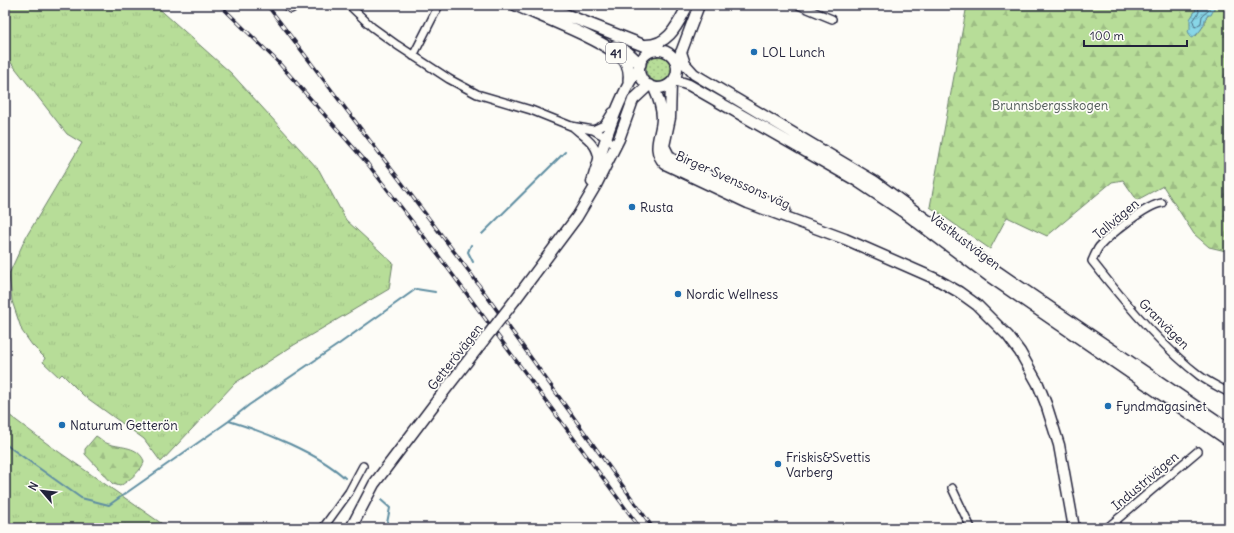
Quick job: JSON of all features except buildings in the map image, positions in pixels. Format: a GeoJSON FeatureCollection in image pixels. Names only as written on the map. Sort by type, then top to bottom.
{"type":"FeatureCollection","features":[{"type":"Feature","properties":{"kind":"main road","name":"41"},"geometry":{"type":"LineString","coordinates":[[516,5],[586,36],[622,49],[640,65]]}},
{"type":"Feature","properties":{"kind":"main road","name":"41"},"geometry":{"type":"LineString","coordinates":[[541,5],[634,43],[658,50]]}},
{"type":"Feature","properties":{"kind":"main road","name":"41"},"geometry":{"type":"LineString","coordinates":[[586,36],[621,57],[629,68],[627,86]]}},
{"type":"Feature","properties":{"kind":"street"},"geometry":{"type":"LineString","coordinates":[[285,5],[291,9],[298,5]]}},
{"type":"Feature","properties":{"kind":"street"},"geometry":{"type":"LineString","coordinates":[[349,5],[378,31],[413,56],[449,79],[477,94],[532,110],[571,126],[593,130],[612,142]]}},
{"type":"Feature","properties":{"kind":"street"},"geometry":{"type":"LineString","coordinates":[[413,56],[439,5]]}},
{"type":"Feature","properties":{"kind":"street"},"geometry":{"type":"LineString","coordinates":[[634,43],[652,45],[664,40],[672,32],[688,5]]}},
{"type":"Feature","properties":{"kind":"street"},"geometry":{"type":"LineString","coordinates":[[658,50],[676,34],[688,5]]}},
{"type":"Feature","properties":{"kind":"street"},"geometry":{"type":"LineString","coordinates":[[651,86],[663,87],[673,81],[681,52],[699,5]]}},
{"type":"Feature","properties":{"kind":"street"},"geometry":{"type":"LineString","coordinates":[[798,5],[832,19]]}},
{"type":"Feature","properties":{"kind":"street","name":"41"},"geometry":{"type":"LineString","coordinates":[[651,86],[640,75],[640,65],[645,56],[658,50],[672,56],[677,65]]}},
{"type":"Feature","properties":{"kind":"street","name":"Västkustvägen"},"geometry":{"type":"LineString","coordinates":[[681,52],[682,59],[688,68],[880,185],[998,272],[1229,429]]}},
{"type":"Feature","properties":{"kind":"street","name":"Getterövägen"},"geometry":{"type":"LineString","coordinates":[[584,205],[598,162],[612,142],[627,86],[640,65]]}},
{"type":"Feature","properties":{"kind":"street","name":"Västkustvägen"},"geometry":{"type":"LineString","coordinates":[[677,65],[685,75],[735,98]]}},
{"type":"Feature","properties":{"kind":"street","name":"Västkustvägen"},"geometry":{"type":"LineString","coordinates":[[673,81],[689,85],[857,181],[902,211],[996,282],[1229,441]]}},
{"type":"Feature","properties":{"kind":"street","name":"Birger Svenssons väg"},"geometry":{"type":"LineString","coordinates":[[673,81],[669,94],[670,118],[664,146],[670,158],[799,216],[959,292],[977,305],[1008,336],[1029,366],[1046,404],[1059,445],[1074,528]]}},
{"type":"Feature","properties":{"kind":"street"},"geometry":{"type":"LineString","coordinates":[[593,130],[604,125],[627,86]]}},
{"type":"Feature","properties":{"kind":"street","name":"Getterövägen"},"geometry":{"type":"LineString","coordinates":[[351,528],[365,499],[378,478],[568,231],[584,205],[612,142],[633,100],[651,86]]}},
{"type":"Feature","properties":{"kind":"street","name":"Birger Svenssons väg"},"geometry":{"type":"LineString","coordinates":[[651,86],[662,118],[657,146],[661,159],[665,164],[748,202],[845,239]]}},
{"type":"Feature","properties":{"kind":"street"},"geometry":{"type":"LineString","coordinates":[[571,126],[589,139],[597,150],[598,162]]}},
{"type":"Feature","properties":{"kind":"street"},"geometry":{"type":"LineString","coordinates":[[589,139],[612,142]]}},
{"type":"Feature","properties":{"kind":"street","name":"Tallvägen"},"geometry":{"type":"LineString","coordinates":[[1092,261],[1099,248],[1138,213],[1155,204],[1162,203]]}},
{"type":"Feature","properties":{"kind":"street","name":"Granvägen"},"geometry":{"type":"LineString","coordinates":[[1092,261],[1127,303],[1166,345],[1200,376],[1229,393]]}},
{"type":"Feature","properties":{"kind":"street","name":"Industrivägen"},"geometry":{"type":"LineString","coordinates":[[1108,528],[1198,452]]}},
{"type":"Feature","properties":{"kind":"street"},"geometry":{"type":"LineString","coordinates":[[324,528],[349,492],[363,466]]}},
{"type":"Feature","properties":{"kind":"street"},"geometry":{"type":"LineString","coordinates":[[952,488],[971,528]]}},
{"type":"Feature","properties":{"kind":"green space"},"geometry":{"type":"Polygon","coordinates":[[[5,5],[155,5],[231,73],[319,170],[346,220],[393,263],[389,289],[294,345],[235,383],[161,462],[144,439],[83,395],[62,374],[59,377],[43,362],[45,358],[32,345],[22,331],[12,301],[9,274],[26,237],[82,143],[67,134],[5,55],[5,5]]]}},
{"type":"Feature","properties":{"kind":"green space","name":"Brunnsbergsskogen"},"geometry":{"type":"Polygon","coordinates":[[[967,5],[1194,5],[1196,10],[1190,23],[1196,36],[1205,24],[1205,19],[1214,9],[1213,5],[1229,5],[1229,244],[1226,251],[1209,247],[1194,234],[1163,186],[1137,200],[1123,180],[1112,182],[1047,236],[1007,217],[990,249],[930,207],[967,5]]]}},
{"type":"Feature","properties":{"kind":"green space"},"geometry":{"type":"Polygon","coordinates":[[[659,56],[668,60],[672,69],[668,78],[659,82],[650,78],[646,69],[650,60],[659,56]]]}},
{"type":"Feature","properties":{"kind":"green space"},"geometry":{"type":"Polygon","coordinates":[[[5,412],[49,445],[168,528],[5,528],[5,412]]]}},
{"type":"Feature","properties":{"kind":"green space"},"geometry":{"type":"Polygon","coordinates":[[[96,436],[104,442],[134,450],[144,461],[138,472],[120,486],[113,484],[85,454],[85,449],[96,436]]]}},
{"type":"Feature","properties":{"kind":"water"},"geometry":{"type":"Polygon","coordinates":[[[1194,5],[1213,5],[1214,9],[1211,15],[1208,15],[1205,19],[1204,25],[1196,35],[1191,38],[1188,31],[1190,29],[1190,19],[1196,10],[1194,5]]]}},
{"type":"Feature","properties":{"kind":"waterway"},"geometry":{"type":"LineString","coordinates":[[482,234],[565,152]]}},
{"type":"Feature","properties":{"kind":"waterway"},"geometry":{"type":"LineString","coordinates":[[471,245],[468,252],[473,262]]}},
{"type":"Feature","properties":{"kind":"waterway"},"geometry":{"type":"LineString","coordinates":[[229,421],[249,405],[339,344],[416,289],[435,292]]}},
{"type":"Feature","properties":{"kind":"waterway"},"geometry":{"type":"LineString","coordinates":[[5,444],[81,498],[109,505],[229,421],[259,431],[290,444],[321,460],[345,478]]}},
{"type":"Feature","properties":{"kind":"waterway"},"geometry":{"type":"LineString","coordinates":[[381,500],[390,508],[386,528]]}},
{"type":"Feature","properties":{"kind":"railway"},"geometry":{"type":"LineString","coordinates":[[220,5],[278,62],[367,163],[438,255],[640,528]]}},
{"type":"Feature","properties":{"kind":"railway"},"geometry":{"type":"LineString","coordinates":[[267,5],[471,274],[653,528]]}},
{"type":"Feature","properties":{"kind":"place","name":"LOL Lunch"},"geometry":{"type":"Point","coordinates":[754,52]}},
{"type":"Feature","properties":{"kind":"place","name":"Rusta"},"geometry":{"type":"Point","coordinates":[632,207]}},
{"type":"Feature","properties":{"kind":"place","name":"Nordic Wellness"},"geometry":{"type":"Point","coordinates":[678,294]}},
{"type":"Feature","properties":{"kind":"place","name":"Fyndmagasinet"},"geometry":{"type":"Point","coordinates":[1108,406]}},
{"type":"Feature","properties":{"kind":"place","name":"Naturum Getterön"},"geometry":{"type":"Point","coordinates":[62,425]}},
{"type":"Feature","properties":{"kind":"place","name":"Friskis&Svettis Varberg"},"geometry":{"type":"Point","coordinates":[778,464]}}]}
